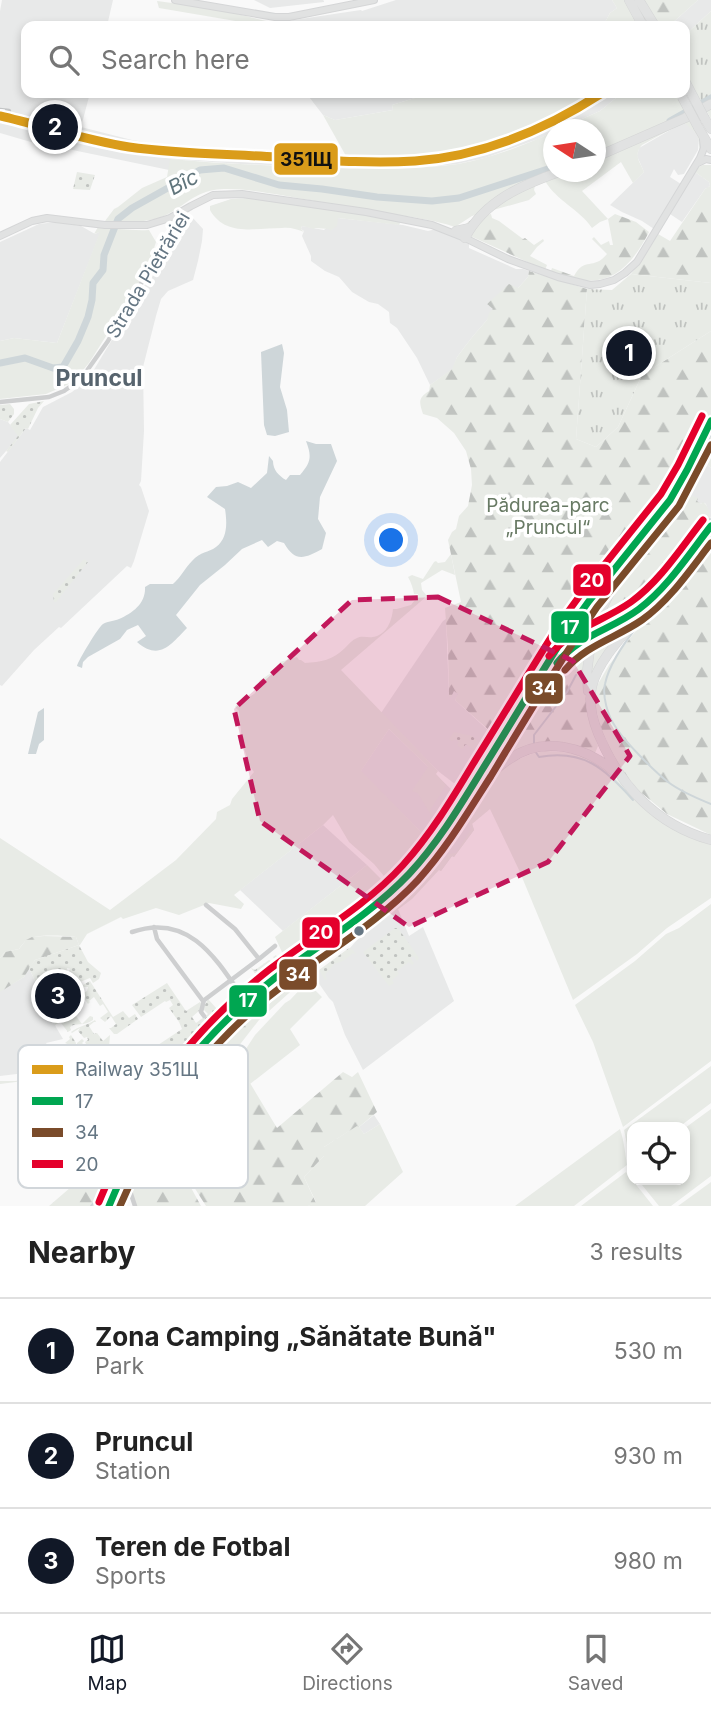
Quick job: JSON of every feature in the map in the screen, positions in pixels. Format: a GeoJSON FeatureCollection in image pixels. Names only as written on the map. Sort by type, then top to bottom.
{"type":"FeatureCollection","features":[{"type":"Feature","properties":{"kind":"highway"},"geometry":{"type":"LineString","coordinates":[[629,0],[640,21]]}},
{"type":"Feature","properties":{"kind":"highway"},"geometry":{"type":"LineString","coordinates":[[639,0],[652,21]]}},
{"type":"Feature","properties":{"kind":"highway"},"geometry":{"type":"LineString","coordinates":[[690,90],[705,118],[704,130]]}},
{"type":"Feature","properties":{"kind":"highway"},"geometry":{"type":"LineString","coordinates":[[683,98],[704,130],[711,149]]}},
{"type":"Feature","properties":{"kind":"highway"},"geometry":{"type":"LineString","coordinates":[[606,153],[711,104]]}},
{"type":"Feature","properties":{"kind":"highway"},"geometry":{"type":"LineString","coordinates":[[468,235],[484,211],[526,183],[543,177]]}},
{"type":"Feature","properties":{"kind":"highway"},"geometry":{"type":"LineString","coordinates":[[622,779],[596,727],[587,682],[590,648],[598,617],[612,586],[666,506],[711,421]]}},
{"type":"Feature","properties":{"kind":"highway"},"geometry":{"type":"LineString","coordinates":[[210,1045],[268,991],[397,894],[435,852],[478,785],[571,626],[666,506]]}},
{"type":"Feature","properties":{"kind":"highway"},"geometry":{"type":"LineString","coordinates":[[590,702],[593,684],[601,664],[711,526]]}},
{"type":"Feature","properties":{"kind":"highway"},"geometry":{"type":"LineString","coordinates":[[203,1045],[246,1002],[373,907],[406,876],[437,840],[560,659],[584,639],[631,615],[663,587]]}},
{"type":"Feature","properties":{"kind":"highway"},"geometry":{"type":"LineString","coordinates":[[478,785],[516,755],[537,748],[569,747],[609,767],[657,814],[685,830],[711,840]]}},
{"type":"Feature","properties":{"kind":"highway"},"geometry":{"type":"LineString","coordinates":[[109,1206],[117,1188]]}},
{"type":"Feature","properties":{"kind":"highway"},"geometry":{"type":"LineString","coordinates":[[115,1206],[123,1188]]}},
{"type":"Feature","properties":{"kind":"street"},"geometry":{"type":"LineString","coordinates":[[175,0],[261,16],[282,17],[374,0]]}},
{"type":"Feature","properties":{"kind":"street","name":"Strada Pietrăriei"},"geometry":{"type":"LineString","coordinates":[[0,402],[49,397],[64,391],[81,379],[108,341],[186,209],[214,195],[242,194],[433,222],[468,235],[523,264],[590,285],[614,281],[636,262],[704,148],[704,130]]}},
{"type":"Feature","properties":{"kind":"street"},"geometry":{"type":"LineString","coordinates":[[694,167],[702,161],[711,160]]}},
{"type":"Feature","properties":{"kind":"street"},"geometry":{"type":"LineString","coordinates":[[0,236],[32,221],[47,218],[105,225],[146,225],[170,218],[186,209]]}},
{"type":"Feature","properties":{"kind":"street"},"geometry":{"type":"LineString","coordinates":[[206,905],[236,929],[258,959]]}},
{"type":"Feature","properties":{"kind":"street"},"geometry":{"type":"LineString","coordinates":[[132,932],[154,927],[188,934],[205,947],[246,1002]]}},
{"type":"Feature","properties":{"kind":"street"},"geometry":{"type":"LineString","coordinates":[[154,927],[157,939],[203,1001],[205,1000]]}},
{"type":"Feature","properties":{"kind":"street"},"geometry":{"type":"LineString","coordinates":[[204,1016],[201,1012],[205,1000],[275,946]]}},
{"type":"Feature","properties":{"kind":"street"},"geometry":{"type":"LineString","coordinates":[[126,1188],[135,1206]]}},
{"type":"Feature","properties":{"kind":"highlighted area"},"geometry":{"type":"Polygon","coordinates":[[[438,597],[573,661],[630,756],[548,862],[409,927],[260,821],[234,709],[352,600],[438,597]]]}},
{"type":"Feature","properties":{"kind":"shaded area"},"geometry":{"type":"Polygon","coordinates":[[[2,0],[113,0],[108,21],[21,21],[21,98],[89,98],[81,127],[132,140],[186,149],[402,157],[543,121],[543,137],[538,139],[485,158],[427,167],[241,164],[171,159],[169,170],[48,147],[0,133],[2,0]]]}},
{"type":"Feature","properties":{"kind":"shaded area"},"geometry":{"type":"Polygon","coordinates":[[[254,0],[323,0],[324,2],[270,8],[254,0]]]}},
{"type":"Feature","properties":{"kind":"shaded area"},"geometry":{"type":"Polygon","coordinates":[[[396,0],[612,0],[617,8],[606,21],[287,21],[362,11],[396,0]]]}},
{"type":"Feature","properties":{"kind":"shaded area"},"geometry":{"type":"Polygon","coordinates":[[[698,0],[711,0],[711,11],[690,30],[690,21],[675,21],[698,0]]]}},
{"type":"Feature","properties":{"kind":"shaded area"},"geometry":{"type":"Polygon","coordinates":[[[310,98],[415,98],[392,105],[393,110],[335,120],[323,115],[310,98]]]}},
{"type":"Feature","properties":{"kind":"shaded area"},"geometry":{"type":"Polygon","coordinates":[[[582,98],[616,98],[600,111],[582,119],[550,119],[582,98]]]}},
{"type":"Feature","properties":{"kind":"shaded area"},"geometry":{"type":"Polygon","coordinates":[[[684,122],[694,129],[699,138],[698,150],[684,174],[678,175],[674,169],[670,177],[681,184],[654,229],[610,205],[644,172],[637,156],[639,148],[684,122]]]}},
{"type":"Feature","properties":{"kind":"shaded area"},"geometry":{"type":"Polygon","coordinates":[[[695,172],[709,182],[710,186],[705,189],[682,222],[670,214],[695,172]]]}},
{"type":"Feature","properties":{"kind":"shaded area"},"geometry":{"type":"Polygon","coordinates":[[[186,216],[192,217],[203,229],[193,280],[168,291],[161,299],[143,367],[144,431],[139,485],[149,511],[134,561],[131,568],[127,566],[34,650],[2,686],[0,462],[26,428],[30,430],[43,407],[72,392],[89,378],[186,216]]]}},
{"type":"Feature","properties":{"kind":"shaded area"},"geometry":{"type":"Polygon","coordinates":[[[338,218],[403,225],[428,231],[436,229],[469,244],[469,248],[516,269],[529,271],[528,277],[518,288],[488,305],[494,309],[457,357],[453,369],[430,385],[417,358],[397,328],[390,323],[389,312],[352,292],[339,277],[311,261],[302,236],[302,226],[324,230],[338,218]]]}},
{"type":"Feature","properties":{"kind":"shaded area"},"geometry":{"type":"Polygon","coordinates":[[[56,222],[81,226],[95,234],[101,231],[57,343],[14,338],[0,341],[0,242],[39,224],[56,222]]]}},
{"type":"Feature","properties":{"kind":"shaded area"},"geometry":{"type":"Polygon","coordinates":[[[282,344],[284,353],[280,387],[287,410],[289,432],[275,436],[267,435],[264,425],[261,352],[282,344]]]}},
{"type":"Feature","properties":{"kind":"shaded area"},"geometry":{"type":"Polygon","coordinates":[[[0,419],[8,422],[19,436],[0,458],[0,419]]]}},
{"type":"Feature","properties":{"kind":"shaded area"},"geometry":{"type":"Polygon","coordinates":[[[306,441],[331,444],[337,461],[320,497],[318,519],[326,533],[322,549],[300,557],[292,553],[284,543],[277,541],[268,547],[262,540],[242,549],[200,585],[176,615],[187,628],[171,644],[159,650],[145,648],[137,642],[146,636],[138,625],[88,657],[82,668],[77,666],[101,626],[134,610],[141,603],[145,587],[150,584],[173,584],[195,558],[220,543],[226,530],[225,509],[207,497],[216,487],[238,482],[251,488],[267,473],[269,456],[281,477],[286,480],[290,475],[300,475],[309,459],[306,441]]]}},
{"type":"Feature","properties":{"kind":"shaded area"},"geometry":{"type":"Polygon","coordinates":[[[703,452],[706,464],[711,468],[711,519],[703,502],[673,502],[703,452]]]}},
{"type":"Feature","properties":{"kind":"shaded area"},"geometry":{"type":"Polygon","coordinates":[[[446,619],[449,696],[454,691],[459,694],[455,700],[490,732],[482,744],[489,750],[464,791],[438,771],[381,713],[446,619]]]}},
{"type":"Feature","properties":{"kind":"shaded area"},"geometry":{"type":"Polygon","coordinates":[[[44,708],[44,740],[39,744],[36,754],[28,754],[38,712],[44,708]]]}},
{"type":"Feature","properties":{"kind":"shaded area"},"geometry":{"type":"Polygon","coordinates":[[[389,729],[454,792],[425,836],[360,772],[389,729]]]}},
{"type":"Feature","properties":{"kind":"shaded area"},"geometry":{"type":"Polygon","coordinates":[[[466,814],[470,817],[474,830],[441,871],[431,865],[466,814]]]}},
{"type":"Feature","properties":{"kind":"shaded area"},"geometry":{"type":"Polygon","coordinates":[[[323,825],[367,865],[283,931],[240,890],[323,825]]]}},
{"type":"Feature","properties":{"kind":"shaded area"},"geometry":{"type":"Polygon","coordinates":[[[398,909],[409,936],[423,927],[454,1001],[363,1070],[345,1035],[333,1002],[313,975],[398,909]]]}},
{"type":"Feature","properties":{"kind":"shaded area"},"geometry":{"type":"Polygon","coordinates":[[[29,968],[63,1039],[46,1043],[47,1045],[18,1045],[18,1074],[0,1076],[0,991],[24,977],[29,968]]]}},
{"type":"Feature","properties":{"kind":"shaded area"},"geometry":{"type":"Polygon","coordinates":[[[374,1115],[380,1124],[364,1134],[359,1127],[374,1115]]]}},
{"type":"Feature","properties":{"kind":"green space"},"geometry":{"type":"Polygon","coordinates":[[[612,0],[625,0],[637,21],[606,21],[617,8],[612,0]]]}},
{"type":"Feature","properties":{"kind":"green space"},"geometry":{"type":"Polygon","coordinates":[[[641,0],[698,0],[675,21],[654,21],[641,0]]]}},
{"type":"Feature","properties":{"kind":"green space"},"geometry":{"type":"Polygon","coordinates":[[[157,1],[217,9],[266,21],[236,21],[159,8],[157,1]]]}},
{"type":"Feature","properties":{"kind":"green space"},"geometry":{"type":"Polygon","coordinates":[[[711,11],[711,119],[690,81],[690,30],[711,11]]]}},
{"type":"Feature","properties":{"kind":"green space"},"geometry":{"type":"Polygon","coordinates":[[[415,98],[582,98],[550,119],[543,119],[543,122],[526,131],[501,140],[451,151],[399,156],[346,156],[323,115],[335,120],[393,110],[392,105],[415,98]]]}},
{"type":"Feature","properties":{"kind":"green space"},"geometry":{"type":"Polygon","coordinates":[[[616,98],[679,98],[697,131],[701,146],[699,151],[698,137],[684,122],[642,145],[638,155],[644,172],[633,183],[621,162],[606,173],[606,119],[582,119],[600,111],[616,98]]]}},
{"type":"Feature","properties":{"kind":"green space"},"geometry":{"type":"Polygon","coordinates":[[[543,136],[543,182],[535,186],[536,194],[529,200],[472,216],[455,227],[414,217],[236,189],[207,192],[168,214],[153,219],[137,222],[105,221],[114,209],[142,188],[167,177],[170,159],[290,166],[426,167],[458,164],[518,147],[543,136]]]}},
{"type":"Feature","properties":{"kind":"green space"},"geometry":{"type":"Polygon","coordinates":[[[703,165],[711,165],[711,283],[631,274],[658,234],[670,241],[705,189],[710,186],[709,182],[695,172],[703,165]]]}},
{"type":"Feature","properties":{"kind":"green space"},"geometry":{"type":"Polygon","coordinates":[[[77,172],[95,175],[90,190],[73,189],[77,172]]]}},
{"type":"Feature","properties":{"kind":"green space"},"geometry":{"type":"Polygon","coordinates":[[[546,182],[594,182],[582,191],[608,219],[592,228],[546,182]]]}},
{"type":"Feature","properties":{"kind":"green space"},"geometry":{"type":"Polygon","coordinates":[[[247,198],[399,220],[400,223],[338,218],[337,226],[330,231],[302,226],[304,232],[288,228],[242,229],[224,224],[216,219],[210,210],[210,206],[231,199],[247,198]]]}},
{"type":"Feature","properties":{"kind":"green space"},"geometry":{"type":"Polygon","coordinates":[[[491,214],[492,218],[534,245],[543,239],[530,256],[547,265],[545,270],[466,234],[464,226],[467,223],[491,214]]]}},
{"type":"Feature","properties":{"kind":"green space"},"geometry":{"type":"Polygon","coordinates":[[[615,214],[636,222],[649,232],[631,260],[621,270],[610,277],[584,281],[551,271],[552,268],[574,276],[582,267],[602,259],[607,254],[592,239],[594,237],[601,245],[609,241],[610,245],[613,245],[608,219],[615,214]]]}},
{"type":"Feature","properties":{"kind":"green space"},"geometry":{"type":"Polygon","coordinates":[[[98,227],[149,230],[156,242],[137,287],[89,363],[69,384],[46,394],[0,399],[0,341],[14,338],[57,343],[100,232],[94,234],[98,227]]]}},
{"type":"Feature","properties":{"kind":"green space","name":"Pădurea-parc „Pruncul“"},"geometry":{"type":"Polygon","coordinates":[[[529,271],[587,289],[576,439],[596,447],[618,427],[642,375],[711,331],[711,414],[676,487],[607,571],[494,740],[487,736],[490,731],[455,700],[458,694],[454,691],[451,697],[449,696],[445,608],[461,602],[448,540],[456,529],[459,516],[468,506],[472,485],[471,469],[466,451],[454,433],[437,418],[423,414],[420,401],[429,391],[430,385],[452,369],[457,357],[487,320],[493,309],[487,304],[509,284],[518,288],[528,277],[529,271]]]}},
{"type":"Feature","properties":{"kind":"green space"},"geometry":{"type":"Polygon","coordinates":[[[631,274],[711,283],[711,331],[642,375],[618,427],[596,447],[576,439],[587,289],[612,290],[631,274]]]}},
{"type":"Feature","properties":{"kind":"green space"},"geometry":{"type":"Polygon","coordinates":[[[44,401],[28,429],[26,428],[8,452],[6,451],[18,436],[10,425],[29,404],[44,401]]]}},
{"type":"Feature","properties":{"kind":"green space"},"geometry":{"type":"Polygon","coordinates":[[[10,404],[14,414],[8,422],[0,419],[0,405],[10,404]]]}},
{"type":"Feature","properties":{"kind":"green space"},"geometry":{"type":"Polygon","coordinates":[[[711,430],[711,468],[703,455],[711,430]]]}},
{"type":"Feature","properties":{"kind":"green space"},"geometry":{"type":"Polygon","coordinates":[[[698,459],[700,470],[696,480],[679,494],[698,459]]]}},
{"type":"Feature","properties":{"kind":"green space"},"geometry":{"type":"Polygon","coordinates":[[[693,496],[706,505],[710,521],[643,602],[599,628],[613,592],[673,502],[693,496]]]}},
{"type":"Feature","properties":{"kind":"green space"},"geometry":{"type":"Polygon","coordinates":[[[711,535],[711,835],[667,814],[638,790],[613,756],[600,725],[594,700],[595,689],[609,665],[711,535]]]}},
{"type":"Feature","properties":{"kind":"green space"},"geometry":{"type":"Polygon","coordinates":[[[451,554],[455,575],[442,570],[421,583],[427,596],[341,670],[438,771],[436,774],[446,785],[430,810],[431,815],[418,793],[412,791],[428,767],[389,729],[361,771],[424,835],[431,838],[393,882],[388,881],[374,864],[349,842],[333,815],[234,895],[244,904],[241,909],[209,903],[179,915],[156,908],[123,919],[121,917],[87,934],[80,945],[76,937],[37,936],[27,940],[19,949],[5,952],[0,958],[0,838],[110,910],[176,860],[216,819],[217,812],[230,805],[254,772],[244,749],[239,711],[235,707],[256,692],[259,681],[277,669],[280,662],[297,657],[305,663],[326,660],[355,639],[378,636],[390,622],[393,609],[411,605],[418,596],[414,594],[408,577],[412,575],[423,579],[434,562],[445,562],[451,554]]]}},
{"type":"Feature","properties":{"kind":"green space"},"geometry":{"type":"Polygon","coordinates":[[[628,555],[591,631],[547,671],[572,629],[628,555]]]}},
{"type":"Feature","properties":{"kind":"green space"},"geometry":{"type":"Polygon","coordinates":[[[84,559],[88,562],[54,602],[53,594],[84,559]]]}},
{"type":"Feature","properties":{"kind":"green space"},"geometry":{"type":"Polygon","coordinates":[[[635,617],[600,659],[591,674],[597,635],[635,617]]]}},
{"type":"Feature","properties":{"kind":"green space"},"geometry":{"type":"Polygon","coordinates":[[[589,639],[585,692],[589,719],[598,746],[595,753],[558,743],[498,763],[556,669],[589,639]]]}},
{"type":"Feature","properties":{"kind":"green space"},"geometry":{"type":"Polygon","coordinates":[[[454,732],[472,736],[490,748],[486,753],[477,752],[466,744],[462,749],[457,745],[459,742],[449,739],[454,732]]]}},
{"type":"Feature","properties":{"kind":"green space"},"geometry":{"type":"Polygon","coordinates":[[[545,751],[574,754],[599,764],[652,815],[676,830],[711,845],[711,898],[573,1000],[519,870],[490,809],[472,824],[474,830],[454,857],[452,856],[441,871],[439,870],[412,899],[355,939],[355,934],[395,902],[438,856],[445,859],[449,854],[456,853],[472,828],[464,821],[456,830],[492,779],[515,761],[545,751]]]}},
{"type":"Feature","properties":{"kind":"green space"},"geometry":{"type":"Polygon","coordinates":[[[452,795],[458,799],[437,833],[433,833],[429,830],[452,795]]]}},
{"type":"Feature","properties":{"kind":"green space"},"geometry":{"type":"Polygon","coordinates":[[[367,865],[385,883],[385,889],[329,934],[320,937],[287,963],[275,937],[367,865]]]}},
{"type":"Feature","properties":{"kind":"green space"},"geometry":{"type":"Polygon","coordinates":[[[711,904],[711,1061],[623,1127],[593,1042],[575,1005],[635,961],[666,934],[679,928],[711,904]]]}},
{"type":"Feature","properties":{"kind":"green space"},"geometry":{"type":"Polygon","coordinates":[[[398,928],[419,958],[417,961],[414,956],[410,958],[414,963],[412,965],[409,962],[397,971],[399,974],[389,986],[363,952],[398,928]]]}},
{"type":"Feature","properties":{"kind":"green space"},"geometry":{"type":"Polygon","coordinates":[[[32,937],[76,937],[79,945],[35,960],[24,977],[0,992],[0,958],[5,952],[19,949],[32,937]]]}},
{"type":"Feature","properties":{"kind":"green space"},"geometry":{"type":"Polygon","coordinates":[[[345,942],[347,944],[318,966],[315,965],[316,961],[336,945],[345,942]]]}},
{"type":"Feature","properties":{"kind":"green space"},"geometry":{"type":"Polygon","coordinates":[[[79,945],[88,962],[101,973],[99,979],[93,983],[90,978],[72,988],[71,969],[67,968],[72,996],[66,986],[45,996],[50,1006],[69,998],[76,1005],[68,1009],[82,1024],[70,1027],[68,1032],[61,1023],[69,1017],[55,1025],[29,968],[35,960],[79,945]]]}},
{"type":"Feature","properties":{"kind":"green space"},"geometry":{"type":"Polygon","coordinates":[[[349,948],[357,955],[353,953],[334,964],[325,975],[325,980],[319,970],[349,948]]]}},
{"type":"Feature","properties":{"kind":"green space"},"geometry":{"type":"Polygon","coordinates":[[[276,955],[280,962],[278,971],[244,996],[234,980],[243,991],[259,979],[251,968],[255,970],[269,960],[273,962],[276,955]]]}},
{"type":"Feature","properties":{"kind":"green space"},"geometry":{"type":"Polygon","coordinates":[[[306,969],[308,976],[259,1020],[240,1045],[219,1045],[242,1021],[306,969]]]}},
{"type":"Feature","properties":{"kind":"green space"},"geometry":{"type":"Polygon","coordinates":[[[309,980],[322,997],[290,1029],[300,1045],[250,1084],[248,1046],[255,1035],[309,980]]]}},
{"type":"Feature","properties":{"kind":"green space"},"geometry":{"type":"Polygon","coordinates":[[[90,981],[113,1017],[123,1011],[129,1018],[135,1014],[138,1019],[114,1034],[109,1028],[116,1024],[111,1016],[105,1022],[100,1018],[108,1012],[103,1004],[100,1006],[94,997],[88,1004],[84,998],[78,1001],[75,999],[87,991],[88,987],[78,988],[74,995],[72,991],[90,981]]]}},
{"type":"Feature","properties":{"kind":"green space"},"geometry":{"type":"Polygon","coordinates":[[[167,983],[186,1011],[200,1002],[202,1004],[192,1017],[196,1023],[208,1014],[203,1009],[208,999],[217,1009],[237,995],[229,984],[241,998],[211,1028],[207,1025],[187,1045],[158,1045],[182,1029],[169,1008],[173,1005],[170,1000],[141,1017],[132,1005],[167,983]]]}},
{"type":"Feature","properties":{"kind":"green space"},"geometry":{"type":"Polygon","coordinates":[[[66,986],[71,996],[50,1006],[45,996],[66,986]]]}},
{"type":"Feature","properties":{"kind":"green space"},"geometry":{"type":"Polygon","coordinates":[[[90,1016],[93,1020],[90,1022],[82,1024],[90,1016]]]}},
{"type":"Feature","properties":{"kind":"green space"},"geometry":{"type":"Polygon","coordinates":[[[95,1020],[96,1022],[89,1026],[103,1041],[110,1035],[109,1045],[84,1045],[88,1040],[78,1031],[80,1028],[71,1032],[95,1020]]]}},
{"type":"Feature","properties":{"kind":"green space"},"geometry":{"type":"Polygon","coordinates":[[[205,1031],[196,1045],[191,1045],[205,1031]]]}},
{"type":"Feature","properties":{"kind":"green space"},"geometry":{"type":"Polygon","coordinates":[[[71,1035],[76,1043],[70,1045],[65,1043],[71,1035]]]}},
{"type":"Feature","properties":{"kind":"green space"},"geometry":{"type":"Polygon","coordinates":[[[711,1066],[711,1103],[686,1122],[635,1122],[711,1066]]]}},
{"type":"Feature","properties":{"kind":"green space"},"geometry":{"type":"Polygon","coordinates":[[[343,1072],[352,1077],[358,1072],[377,1112],[359,1127],[324,1147],[324,1156],[304,1177],[316,1203],[308,1206],[206,1206],[195,1188],[248,1188],[248,1080],[277,1128],[343,1072]]]}},
{"type":"Feature","properties":{"kind":"green space"},"geometry":{"type":"Polygon","coordinates":[[[0,1081],[18,1082],[0,1084],[0,1081]]]}},
{"type":"Feature","properties":{"kind":"green space"},"geometry":{"type":"Polygon","coordinates":[[[711,1109],[711,1176],[671,1206],[659,1206],[642,1185],[690,1185],[690,1124],[711,1109]]]}},
{"type":"Feature","properties":{"kind":"green space"},"geometry":{"type":"Polygon","coordinates":[[[380,1124],[403,1172],[365,1206],[308,1206],[316,1202],[304,1177],[324,1156],[324,1147],[358,1125],[364,1134],[380,1124]]]}},
{"type":"Feature","properties":{"kind":"green space"},"geometry":{"type":"Polygon","coordinates":[[[620,1129],[627,1165],[574,1206],[515,1206],[620,1129]]]}},
{"type":"Feature","properties":{"kind":"green space"},"geometry":{"type":"Polygon","coordinates":[[[626,1172],[627,1185],[636,1185],[653,1206],[581,1206],[626,1172]]]}},
{"type":"Feature","properties":{"kind":"green space"},"geometry":{"type":"Polygon","coordinates":[[[711,1182],[711,1206],[678,1206],[711,1182]]]}},
{"type":"Feature","properties":{"kind":"green space"},"geometry":{"type":"Polygon","coordinates":[[[70,1188],[110,1188],[103,1206],[49,1206],[70,1188]]]}},
{"type":"Feature","properties":{"kind":"green space"},"geometry":{"type":"Polygon","coordinates":[[[130,1188],[191,1188],[201,1206],[136,1206],[130,1188]]]}},
{"type":"Feature","properties":{"kind":"waterway","name":"Bîc"},"geometry":{"type":"LineString","coordinates":[[670,121],[711,98]]}},
{"type":"Feature","properties":{"kind":"waterway","name":"Bîc"},"geometry":{"type":"LineString","coordinates":[[0,363],[25,358],[53,368],[63,367],[88,317],[93,283],[103,270],[104,255],[118,219],[132,208],[200,170],[224,168],[279,185],[432,201],[459,198],[543,171]]}},
{"type":"Feature","properties":{"kind":"waterway"},"geometry":{"type":"LineString","coordinates":[[707,442],[711,434]]}},
{"type":"Feature","properties":{"kind":"waterway"},"geometry":{"type":"LineString","coordinates":[[692,470],[697,461]]}},
{"type":"Feature","properties":{"kind":"waterway"},"geometry":{"type":"LineString","coordinates":[[680,493],[689,475]]}},
{"type":"Feature","properties":{"kind":"waterway"},"geometry":{"type":"LineString","coordinates":[[630,573],[673,503]]}},
{"type":"Feature","properties":{"kind":"waterway"},"geometry":{"type":"LineString","coordinates":[[651,592],[710,519]]}},
{"type":"Feature","properties":{"kind":"waterway"},"geometry":{"type":"LineString","coordinates":[[652,607],[663,592]]}},
{"type":"Feature","properties":{"kind":"waterway"},"geometry":{"type":"LineString","coordinates":[[640,623],[619,652],[607,676],[604,694],[610,717],[625,739],[662,777],[683,791],[711,804]]}},
{"type":"Feature","properties":{"kind":"waterway"},"geometry":{"type":"LineString","coordinates":[[534,745],[534,735],[567,692],[576,675]]}},
{"type":"Feature","properties":{"kind":"waterway"},"geometry":{"type":"LineString","coordinates":[[535,751],[539,757],[568,756],[592,764],[603,770],[633,800]]}},
{"type":"Feature","properties":{"kind":"waterway"},"geometry":{"type":"LineString","coordinates":[[245,994],[279,968]]}},
{"type":"Feature","properties":{"kind":"waterway"},"geometry":{"type":"LineString","coordinates":[[196,1045],[240,999]]}},
{"type":"Feature","properties":{"kind":"waterway"},"geometry":{"type":"LineString","coordinates":[[91,1206],[105,1188]]}},
{"type":"Feature","properties":{"kind":"railway"},"geometry":{"type":"LineString","coordinates":[[0,110],[9,111]]}},
{"type":"Feature","properties":{"kind":"rail line","name":"351Щ"},"geometry":{"type":"LineString","coordinates":[[0,116],[129,147],[398,162],[441,158],[489,147],[558,119],[594,98]]}},
{"type":"Feature","properties":{"kind":"transit line","name":"20"},"geometry":{"type":"LineString","coordinates":[[190,1045],[250,986],[388,880],[423,841],[562,620],[661,494],[702,416]]}},
{"type":"Feature","properties":{"kind":"transit line","name":"17"},"geometry":{"type":"LineString","coordinates":[[203,1045],[255,994],[378,903],[430,850],[571,626],[670,500],[711,421]]}},
{"type":"Feature","properties":{"kind":"transit line","name":"34"},"geometry":{"type":"LineString","coordinates":[[217,1045],[265,1000],[388,909],[418,880],[465,816],[597,607],[679,506],[711,445]]}},
{"type":"Feature","properties":{"kind":"transit line","name":"20"},"geometry":{"type":"LineString","coordinates":[[549,656],[568,638],[642,594],[670,564],[703,520]]}},
{"type":"Feature","properties":{"kind":"transit line","name":"17"},"geometry":{"type":"LineString","coordinates":[[557,663],[576,645],[628,616],[650,600],[678,570],[711,526]]}},
{"type":"Feature","properties":{"kind":"transit line","name":"34"},"geometry":{"type":"LineString","coordinates":[[565,670],[582,654],[652,612],[679,584],[711,543]]}},
{"type":"Feature","properties":{"kind":"transit line","name":"20"},"geometry":{"type":"LineString","coordinates":[[99,1202],[105,1188]]}},
{"type":"Feature","properties":{"kind":"transit line","name":"17"},"geometry":{"type":"LineString","coordinates":[[109,1206],[117,1188]]}},
{"type":"Feature","properties":{"kind":"transit line","name":"34"},"geometry":{"type":"LineString","coordinates":[[120,1206],[128,1188]]}},
{"type":"Feature","properties":{"kind":"place","name":"Pruncul"},"geometry":{"type":"Point","coordinates":[55,127]}},
{"type":"Feature","properties":{"kind":"place","name":"Zona Camping „Sănătate Bună\""},"geometry":{"type":"Point","coordinates":[629,353]}},
{"type":"Feature","properties":{"kind":"place","name":"Teren de Fotbal"},"geometry":{"type":"Point","coordinates":[58,996]}},
{"type":"Feature","properties":{"kind":"district","name":"Pruncul"},"geometry":{"type":"Point","coordinates":[99,378]}}]}
